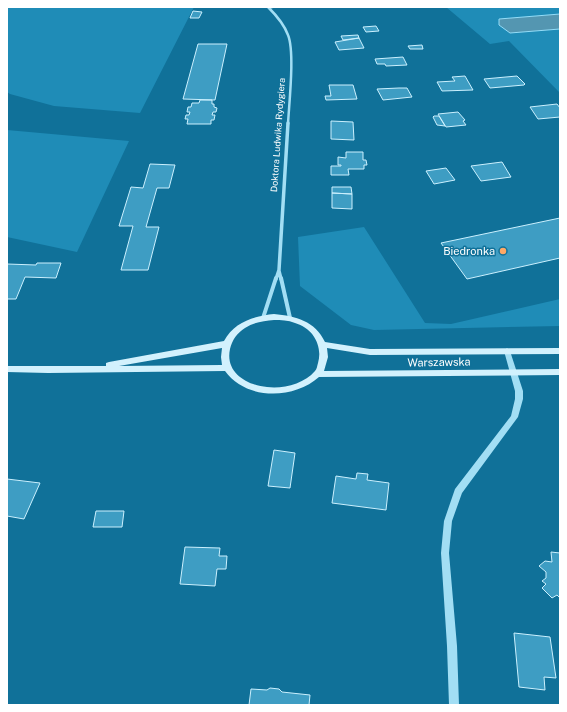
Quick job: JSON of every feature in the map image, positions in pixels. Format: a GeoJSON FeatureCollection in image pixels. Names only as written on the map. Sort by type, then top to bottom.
{"type":"FeatureCollection","features":[{"type":"Feature","properties":{"kind":"main road"},"geometry":{"type":"LineString","coordinates":[[263,318],[290,318],[300,321],[315,332],[324,345],[323,362],[318,374],[294,387],[280,390],[266,390],[252,387],[240,381],[227,368],[224,359],[226,344],[236,330],[244,325],[263,318]]}},
{"type":"Feature","properties":{"kind":"main road"},"geometry":{"type":"LineString","coordinates":[[87,370],[226,344]]}},
{"type":"Feature","properties":{"kind":"main road","name":"Warszawska"},"geometry":{"type":"LineString","coordinates":[[324,345],[370,352],[560,351]]}},
{"type":"Feature","properties":{"kind":"main road"},"geometry":{"type":"LineString","coordinates":[[7,369],[87,370],[227,368]]}},
{"type":"Feature","properties":{"kind":"main road","name":"Warszawska"},"geometry":{"type":"LineString","coordinates":[[318,374],[560,372]]}},
{"type":"Feature","properties":{"kind":"street","name":"Doktora Ludwika Rydygiera"},"geometry":{"type":"LineString","coordinates":[[263,318],[279,270],[290,83],[290,50],[288,35],[283,25],[269,8]]}},
{"type":"Feature","properties":{"kind":"street","name":"Doktora Ludwika Rydygiera"},"geometry":{"type":"LineString","coordinates":[[279,270],[290,318]]}},
{"type":"Feature","properties":{"kind":"street"},"geometry":{"type":"LineString","coordinates":[[454,705],[452,646],[445,553],[448,521],[458,491],[514,417],[519,399],[519,391],[507,351]]}},
{"type":"Feature","properties":{"kind":"lane"},"geometry":{"type":"LineString","coordinates":[[269,8],[274,7]]}},
{"type":"Feature","properties":{"kind":"shaded area"},"geometry":{"type":"Polygon","coordinates":[[[7,7],[194,7],[140,113],[54,106],[7,92],[7,7]]]}},
{"type":"Feature","properties":{"kind":"shaded area"},"geometry":{"type":"Polygon","coordinates":[[[446,7],[560,7],[560,14],[499,19],[499,24],[510,33],[560,29],[560,93],[509,41],[490,44],[446,7]]]}},
{"type":"Feature","properties":{"kind":"shaded area"},"geometry":{"type":"Polygon","coordinates":[[[560,14],[560,29],[510,33],[499,25],[499,19],[560,14]]]}},
{"type":"Feature","properties":{"kind":"shaded area"},"geometry":{"type":"Polygon","coordinates":[[[7,130],[129,141],[77,252],[7,237],[7,130]]]}},
{"type":"Feature","properties":{"kind":"shaded area"},"geometry":{"type":"Polygon","coordinates":[[[364,227],[425,323],[451,324],[560,299],[560,326],[374,330],[351,325],[300,286],[298,237],[364,227]]]}},
{"type":"Feature","properties":{"kind":"building"},"geometry":{"type":"Polygon","coordinates":[[[193,11],[202,12],[199,18],[190,18],[193,11]]]}},
{"type":"Feature","properties":{"kind":"building"},"geometry":{"type":"Polygon","coordinates":[[[376,26],[379,31],[366,32],[363,27],[376,26]]]}},
{"type":"Feature","properties":{"kind":"building"},"geometry":{"type":"Polygon","coordinates":[[[358,35],[359,38],[343,40],[341,36],[358,35]]]}},
{"type":"Feature","properties":{"kind":"building"},"geometry":{"type":"Polygon","coordinates":[[[359,38],[364,48],[339,50],[335,42],[359,38]]]}},
{"type":"Feature","properties":{"kind":"building"},"geometry":{"type":"Polygon","coordinates":[[[198,44],[227,44],[215,100],[183,99],[198,44]]]}},
{"type":"Feature","properties":{"kind":"building"},"geometry":{"type":"Polygon","coordinates":[[[422,45],[423,49],[410,49],[408,46],[422,45]]]}},
{"type":"Feature","properties":{"kind":"building"},"geometry":{"type":"Polygon","coordinates":[[[403,57],[407,65],[386,66],[385,64],[377,64],[375,59],[403,57]]]}},
{"type":"Feature","properties":{"kind":"building"},"geometry":{"type":"Polygon","coordinates":[[[465,76],[473,90],[442,91],[437,82],[455,81],[452,77],[465,76]]]}},
{"type":"Feature","properties":{"kind":"building"},"geometry":{"type":"Polygon","coordinates":[[[517,76],[525,84],[524,85],[490,88],[484,79],[517,76]]]}},
{"type":"Feature","properties":{"kind":"building"},"geometry":{"type":"Polygon","coordinates":[[[329,85],[353,85],[357,99],[326,100],[325,96],[331,96],[329,85]]]}},
{"type":"Feature","properties":{"kind":"building"},"geometry":{"type":"Polygon","coordinates":[[[407,88],[412,97],[383,100],[377,89],[407,88]]]}},
{"type":"Feature","properties":{"kind":"building"},"geometry":{"type":"Polygon","coordinates":[[[200,100],[212,100],[212,104],[214,104],[214,107],[217,108],[216,112],[213,112],[212,115],[215,115],[214,120],[211,120],[211,124],[187,124],[188,119],[185,119],[186,115],[189,115],[190,112],[187,112],[188,107],[191,107],[192,103],[199,103],[200,100]]]}},
{"type":"Feature","properties":{"kind":"building"},"geometry":{"type":"Polygon","coordinates":[[[557,104],[560,108],[560,117],[538,119],[530,107],[557,104]]]}},
{"type":"Feature","properties":{"kind":"building"},"geometry":{"type":"Polygon","coordinates":[[[458,112],[465,120],[463,121],[466,125],[446,127],[438,114],[458,112]]]}},
{"type":"Feature","properties":{"kind":"building"},"geometry":{"type":"Polygon","coordinates":[[[439,116],[445,126],[437,125],[433,117],[439,116]]]}},
{"type":"Feature","properties":{"kind":"building"},"geometry":{"type":"Polygon","coordinates":[[[331,121],[353,122],[354,140],[331,139],[331,121]]]}},
{"type":"Feature","properties":{"kind":"building"},"geometry":{"type":"Polygon","coordinates":[[[346,152],[363,152],[363,160],[366,160],[367,165],[364,165],[364,169],[348,169],[349,175],[331,175],[331,166],[341,166],[338,165],[338,157],[346,158],[346,152]]]}},
{"type":"Feature","properties":{"kind":"building"},"geometry":{"type":"Polygon","coordinates":[[[502,162],[511,177],[481,181],[471,166],[502,162]]]}},
{"type":"Feature","properties":{"kind":"building"},"geometry":{"type":"Polygon","coordinates":[[[150,164],[175,165],[169,188],[157,188],[146,227],[159,227],[148,270],[121,270],[133,226],[119,226],[131,187],[143,188],[150,164]]]}},
{"type":"Feature","properties":{"kind":"building"},"geometry":{"type":"Polygon","coordinates":[[[446,168],[455,180],[434,184],[426,171],[446,168]]]}},
{"type":"Feature","properties":{"kind":"building"},"geometry":{"type":"Polygon","coordinates":[[[332,187],[351,187],[352,194],[332,193],[332,187]]]}},
{"type":"Feature","properties":{"kind":"building"},"geometry":{"type":"Polygon","coordinates":[[[332,193],[352,194],[352,209],[332,208],[332,193]]]}},
{"type":"Feature","properties":{"kind":"building","name":"Biedronka"},"geometry":{"type":"Polygon","coordinates":[[[560,218],[560,258],[467,279],[441,243],[560,218]]]}},
{"type":"Feature","properties":{"kind":"building"},"geometry":{"type":"Polygon","coordinates":[[[37,263],[61,263],[56,278],[25,277],[16,299],[7,299],[7,264],[36,265],[37,263]]]}},
{"type":"Feature","properties":{"kind":"building"},"geometry":{"type":"Polygon","coordinates":[[[274,450],[295,453],[290,488],[268,486],[274,450]]]}},
{"type":"Feature","properties":{"kind":"building"},"geometry":{"type":"Polygon","coordinates":[[[357,473],[368,474],[367,480],[389,483],[386,510],[332,503],[336,476],[356,479],[357,473]]]}},
{"type":"Feature","properties":{"kind":"building"},"geometry":{"type":"Polygon","coordinates":[[[7,479],[40,483],[24,519],[7,516],[7,479]]]}},
{"type":"Feature","properties":{"kind":"building"},"geometry":{"type":"Polygon","coordinates":[[[96,511],[124,511],[122,527],[93,527],[96,511]]]}},
{"type":"Feature","properties":{"kind":"building"},"geometry":{"type":"Polygon","coordinates":[[[185,547],[220,548],[219,556],[227,556],[226,569],[217,569],[215,586],[180,584],[185,547]]]}},
{"type":"Feature","properties":{"kind":"building"},"geometry":{"type":"Polygon","coordinates":[[[551,552],[560,553],[560,598],[557,595],[552,598],[542,588],[546,584],[542,581],[546,578],[546,572],[539,566],[545,561],[552,562],[551,552]]]}},
{"type":"Feature","properties":{"kind":"building"},"geometry":{"type":"Polygon","coordinates":[[[514,633],[550,637],[556,678],[544,677],[545,690],[519,687],[514,633]]]}},
{"type":"Feature","properties":{"kind":"building"},"geometry":{"type":"Polygon","coordinates":[[[270,688],[279,689],[282,692],[310,695],[309,705],[249,705],[251,689],[267,690],[270,688]]]}},
{"type":"Feature","properties":{"kind":"place","name":"Biedronka"},"geometry":{"type":"Point","coordinates":[503,251]}}]}
